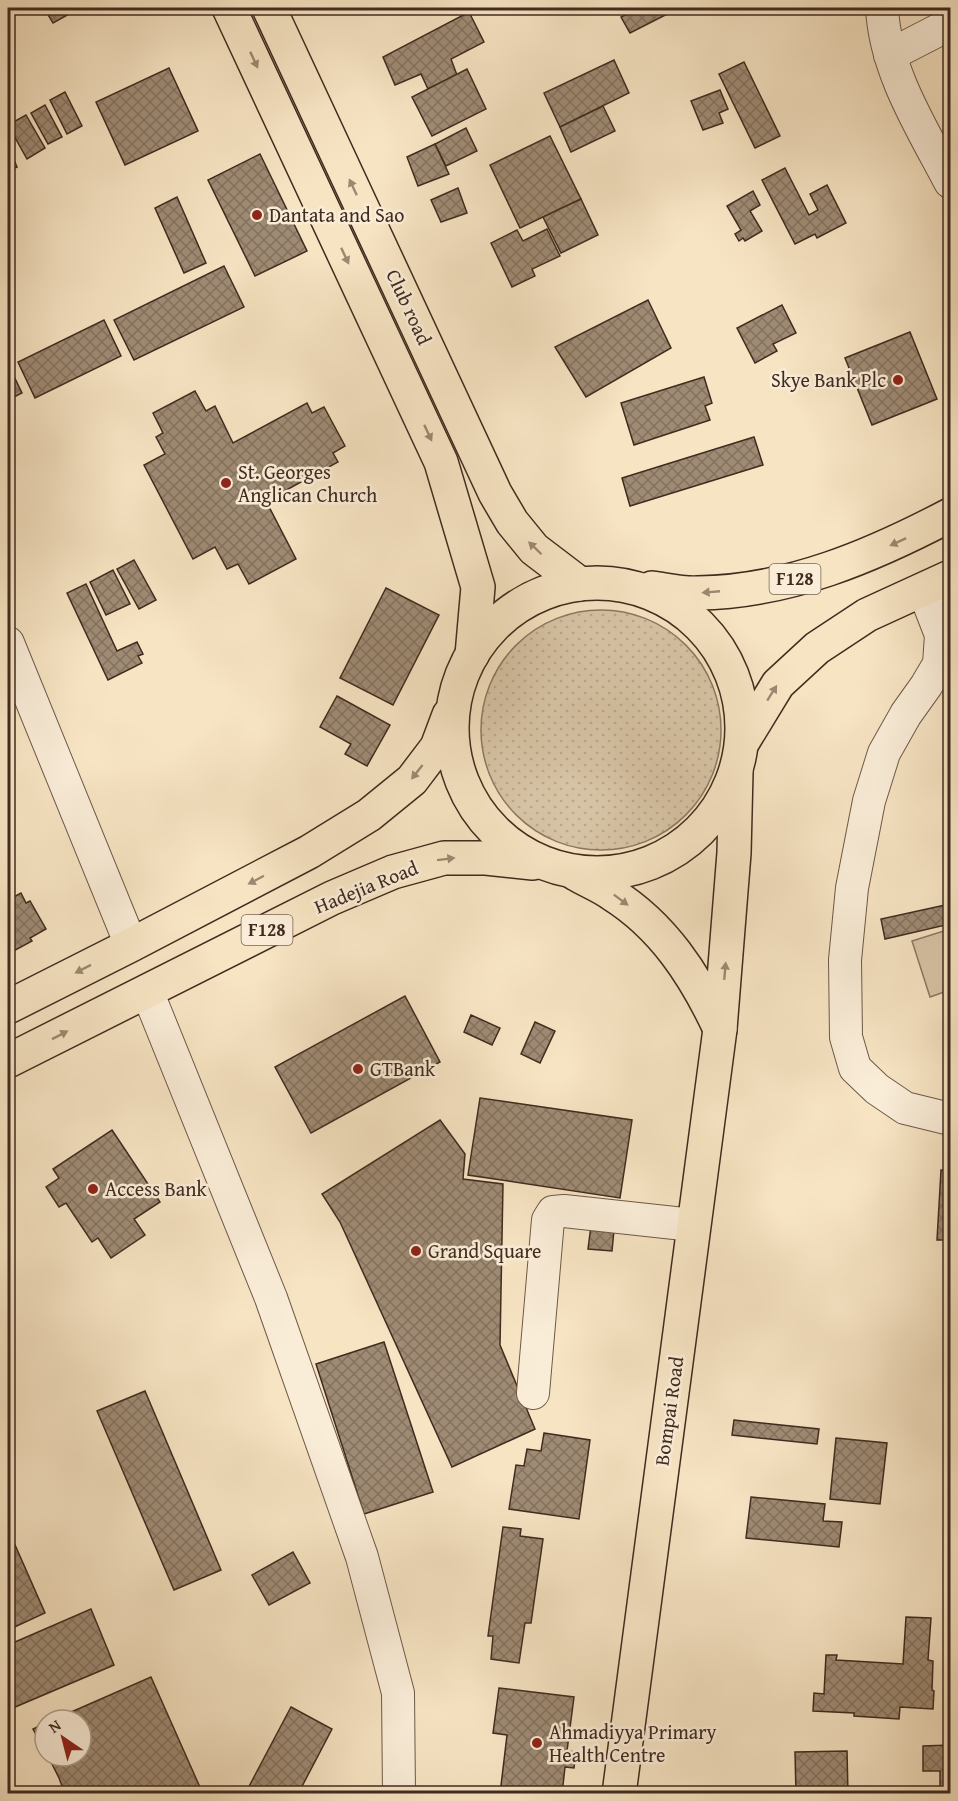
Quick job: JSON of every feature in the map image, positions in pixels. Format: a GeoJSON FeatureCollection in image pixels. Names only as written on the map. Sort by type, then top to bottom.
{"type":"FeatureCollection","features":[{"type":"Feature","properties":{"kind":"main road"},"geometry":{"type":"LineString","coordinates":[[229,8],[441,462],[478,587],[472,657]]}},
{"type":"Feature","properties":{"kind":"main road","name":"Club road"},"geometry":{"type":"LineString","coordinates":[[269,8],[495,493],[512,522],[534,549],[580,584]]}},
{"type":"Feature","properties":{"kind":"main road"},"geometry":{"type":"LineString","coordinates":[[287,133],[321,117]]}},
{"type":"Feature","properties":{"kind":"main road","name":"F128"},"geometry":{"type":"LineString","coordinates":[[8,1007],[309,852],[369,815],[412,780],[437,747],[458,683],[472,657],[494,626],[534,597],[580,584],[696,593],[755,588],[820,573],[896,544],[951,515]]}},
{"type":"Feature","properties":{"kind":"main road","name":"F128"},"geometry":{"type":"LineString","coordinates":[[557,868],[622,872],[672,853],[711,818],[739,757],[778,684],[817,648],[867,615],[937,584]]}},
{"type":"Feature","properties":{"kind":"main road","name":"Bompai Road"},"geometry":{"type":"LineString","coordinates":[[620,1794],[720,1029],[734,853],[740,700],[727,660],[702,627],[668,601],[629,586]]}},
{"type":"Feature","properties":{"kind":"main road"},"geometry":{"type":"LineString","coordinates":[[453,702],[451,742],[460,781],[480,816],[508,844],[612,893],[640,914],[661,934],[706,998],[720,1029]]}},
{"type":"Feature","properties":{"kind":"main road","name":"Hadejia Road"},"geometry":{"type":"LineString","coordinates":[[8,1061],[332,898],[393,872],[444,858],[486,858],[557,868]]}},
{"type":"Feature","properties":{"kind":"street"},"geometry":{"type":"LineString","coordinates":[[882,8],[890,55],[907,100],[951,182]]}},
{"type":"Feature","properties":{"kind":"street"},"geometry":{"type":"LineString","coordinates":[[890,55],[951,24]]}},
{"type":"Feature","properties":{"kind":"street"},"geometry":{"type":"LineString","coordinates":[[937,584],[941,635],[939,663],[884,753],[869,801],[852,888],[845,960],[846,1037],[855,1068],[877,1089],[905,1108],[951,1119]]}},
{"type":"Feature","properties":{"kind":"street"},"geometry":{"type":"LineString","coordinates":[[8,643],[131,945]]}},
{"type":"Feature","properties":{"kind":"street"},"geometry":{"type":"LineString","coordinates":[[147,991],[271,1299],[362,1557],[398,1693],[399,1794]]}},
{"type":"Feature","properties":{"kind":"street"},"geometry":{"type":"LineString","coordinates":[[533,1393],[548,1220],[553,1212],[564,1211],[693,1225]]}},
{"type":"Feature","properties":{"kind":"shaded area"},"geometry":{"type":"Polygon","coordinates":[[[601,610],[636,615],[647,619],[668,630],[686,645],[701,663],[712,684],[716,695],[721,730],[716,765],[712,776],[701,797],[686,815],[668,830],[647,841],[636,845],[601,850],[566,845],[555,841],[534,830],[516,815],[501,797],[490,776],[486,765],[481,730],[486,695],[490,684],[501,663],[516,645],[534,630],[555,619],[566,615],[601,610]]]}},
{"type":"Feature","properties":{"kind":"shaded area"},"geometry":{"type":"Polygon","coordinates":[[[950,929],[950,990],[930,997],[912,941],[950,929]]]}},
{"type":"Feature","properties":{"kind":"building"},"geometry":{"type":"Polygon","coordinates":[[[44,8],[80,8],[53,23],[44,8]]]}},
{"type":"Feature","properties":{"kind":"building"},"geometry":{"type":"Polygon","coordinates":[[[639,8],[679,8],[630,33],[621,17],[639,8]]]}},
{"type":"Feature","properties":{"kind":"building"},"geometry":{"type":"Polygon","coordinates":[[[469,12],[484,42],[451,59],[457,75],[428,89],[421,74],[395,85],[383,57],[469,12]]]}},
{"type":"Feature","properties":{"kind":"building"},"geometry":{"type":"Polygon","coordinates":[[[614,60],[629,93],[560,127],[544,93],[614,60]]]}},
{"type":"Feature","properties":{"kind":"building"},"geometry":{"type":"Polygon","coordinates":[[[744,62],[780,136],[755,148],[719,74],[744,62]]]}},
{"type":"Feature","properties":{"kind":"building"},"geometry":{"type":"Polygon","coordinates":[[[169,68],[198,131],[125,165],[96,102],[169,68]]]}},
{"type":"Feature","properties":{"kind":"building"},"geometry":{"type":"Polygon","coordinates":[[[467,69],[486,109],[432,136],[412,97],[467,69]]]}},
{"type":"Feature","properties":{"kind":"building"},"geometry":{"type":"Polygon","coordinates":[[[720,90],[728,109],[719,113],[723,123],[703,130],[691,101],[720,90]]]}},
{"type":"Feature","properties":{"kind":"building"},"geometry":{"type":"Polygon","coordinates":[[[65,92],[82,126],[67,134],[50,100],[65,92]]]}},
{"type":"Feature","properties":{"kind":"building"},"geometry":{"type":"Polygon","coordinates":[[[45,105],[62,137],[48,144],[31,113],[45,105]]]}},
{"type":"Feature","properties":{"kind":"building"},"geometry":{"type":"Polygon","coordinates":[[[603,106],[615,131],[571,152],[560,127],[603,106]]]}},
{"type":"Feature","properties":{"kind":"building"},"geometry":{"type":"Polygon","coordinates":[[[26,115],[45,148],[27,159],[8,125],[26,115]]]}},
{"type":"Feature","properties":{"kind":"building"},"geometry":{"type":"Polygon","coordinates":[[[466,128],[477,151],[446,166],[435,144],[466,128]]]}},
{"type":"Feature","properties":{"kind":"building"},"geometry":{"type":"Polygon","coordinates":[[[550,136],[581,199],[520,228],[490,165],[550,136]]]}},
{"type":"Feature","properties":{"kind":"building"},"geometry":{"type":"Polygon","coordinates":[[[435,144],[449,174],[418,186],[407,157],[435,144]]]}},
{"type":"Feature","properties":{"kind":"building"},"geometry":{"type":"Polygon","coordinates":[[[8,145],[17,167],[8,171],[8,145]]]}},
{"type":"Feature","properties":{"kind":"building","name":"Dantata and Sao"},"geometry":{"type":"Polygon","coordinates":[[[260,154],[307,251],[255,276],[208,180],[260,154]]]}},
{"type":"Feature","properties":{"kind":"building"},"geometry":{"type":"Polygon","coordinates":[[[785,168],[809,215],[818,210],[810,194],[827,185],[846,223],[817,238],[815,234],[795,244],[762,180],[785,168]]]}},
{"type":"Feature","properties":{"kind":"building"},"geometry":{"type":"Polygon","coordinates":[[[458,188],[467,213],[441,222],[431,200],[458,188]]]}},
{"type":"Feature","properties":{"kind":"building"},"geometry":{"type":"Polygon","coordinates":[[[753,191],[760,205],[750,211],[762,231],[745,241],[743,238],[739,241],[735,234],[741,230],[727,206],[753,191]]]}},
{"type":"Feature","properties":{"kind":"building"},"geometry":{"type":"Polygon","coordinates":[[[177,197],[206,263],[184,273],[155,208],[177,197]]]}},
{"type":"Feature","properties":{"kind":"building"},"geometry":{"type":"Polygon","coordinates":[[[581,199],[598,235],[561,253],[543,217],[581,199]]]}},
{"type":"Feature","properties":{"kind":"building"},"geometry":{"type":"Polygon","coordinates":[[[547,229],[560,256],[532,269],[535,276],[512,287],[491,243],[517,230],[523,241],[547,229]]]}},
{"type":"Feature","properties":{"kind":"building"},"geometry":{"type":"Polygon","coordinates":[[[224,266],[244,307],[134,360],[114,320],[224,266]]]}},
{"type":"Feature","properties":{"kind":"building"},"geometry":{"type":"Polygon","coordinates":[[[648,300],[671,348],[586,397],[555,347],[648,300]]]}},
{"type":"Feature","properties":{"kind":"building"},"geometry":{"type":"Polygon","coordinates":[[[782,305],[796,333],[773,344],[777,351],[755,363],[737,328],[782,305]]]}},
{"type":"Feature","properties":{"kind":"building"},"geometry":{"type":"Polygon","coordinates":[[[104,320],[121,356],[35,398],[18,362],[104,320]]]}},
{"type":"Feature","properties":{"kind":"building"},"geometry":{"type":"Polygon","coordinates":[[[910,332],[937,399],[872,425],[845,358],[910,332]]]}},
{"type":"Feature","properties":{"kind":"building"},"geometry":{"type":"Polygon","coordinates":[[[8,364],[22,393],[8,400],[8,364]]]}},
{"type":"Feature","properties":{"kind":"building"},"geometry":{"type":"Polygon","coordinates":[[[704,377],[712,403],[705,406],[710,420],[634,445],[621,403],[704,377]]]}},
{"type":"Feature","properties":{"kind":"building","name":"St. Georges Anglican Church"},"geometry":{"type":"Polygon","coordinates":[[[195,391],[206,411],[215,406],[233,443],[307,403],[312,413],[324,407],[345,446],[333,453],[338,462],[266,501],[296,559],[249,584],[238,564],[227,569],[215,547],[193,559],[144,465],[165,454],[156,437],[163,433],[153,413],[195,391]]]}},
{"type":"Feature","properties":{"kind":"building"},"geometry":{"type":"Polygon","coordinates":[[[754,437],[763,465],[630,506],[622,478],[754,437]]]}},
{"type":"Feature","properties":{"kind":"building"},"geometry":{"type":"Polygon","coordinates":[[[134,560],[156,600],[139,609],[117,569],[134,560]]]}},
{"type":"Feature","properties":{"kind":"building"},"geometry":{"type":"Polygon","coordinates":[[[113,570],[130,604],[106,615],[90,582],[113,570]]]}},
{"type":"Feature","properties":{"kind":"building"},"geometry":{"type":"Polygon","coordinates":[[[86,584],[117,651],[137,642],[143,654],[138,656],[142,663],[108,680],[67,593],[86,584]]]}},
{"type":"Feature","properties":{"kind":"building"},"geometry":{"type":"Polygon","coordinates":[[[386,588],[439,615],[393,705],[340,678],[386,588]]]}},
{"type":"Feature","properties":{"kind":"building"},"geometry":{"type":"Polygon","coordinates":[[[337,696],[390,725],[367,766],[345,754],[351,744],[320,727],[337,696]]]}},
{"type":"Feature","properties":{"kind":"building"},"geometry":{"type":"Polygon","coordinates":[[[21,893],[26,903],[30,901],[46,929],[30,938],[32,941],[8,954],[8,900],[21,893]]]}},
{"type":"Feature","properties":{"kind":"building"},"geometry":{"type":"Polygon","coordinates":[[[950,904],[950,924],[885,939],[881,919],[950,904]]]}},
{"type":"Feature","properties":{"kind":"building"},"geometry":{"type":"Polygon","coordinates":[[[405,996],[440,1062],[311,1133],[275,1067],[405,996]]]}},
{"type":"Feature","properties":{"kind":"building"},"geometry":{"type":"Polygon","coordinates":[[[471,1015],[500,1028],[492,1045],[464,1032],[471,1015]]]}},
{"type":"Feature","properties":{"kind":"building"},"geometry":{"type":"Polygon","coordinates":[[[535,1022],[555,1031],[540,1063],[521,1054],[535,1022]]]}},
{"type":"Feature","properties":{"kind":"building"},"geometry":{"type":"Polygon","coordinates":[[[480,1098],[632,1120],[620,1198],[468,1175],[480,1098]]]}},
{"type":"Feature","properties":{"kind":"building"},"geometry":{"type":"Polygon","coordinates":[[[440,1120],[465,1154],[463,1179],[503,1184],[500,1345],[535,1429],[452,1467],[340,1222],[322,1194],[440,1120]]]}},
{"type":"Feature","properties":{"kind":"building"},"geometry":{"type":"Polygon","coordinates":[[[112,1130],[160,1202],[134,1219],[145,1235],[111,1258],[98,1238],[92,1242],[66,1203],[59,1207],[46,1187],[59,1178],[53,1169],[112,1130]]]}},
{"type":"Feature","properties":{"kind":"building"},"geometry":{"type":"Polygon","coordinates":[[[941,1170],[950,1171],[950,1240],[937,1240],[941,1170]]]}},
{"type":"Feature","properties":{"kind":"building"},"geometry":{"type":"Polygon","coordinates":[[[592,1218],[615,1220],[612,1251],[588,1249],[592,1218]]]}},
{"type":"Feature","properties":{"kind":"building"},"geometry":{"type":"Polygon","coordinates":[[[384,1342],[433,1492],[364,1514],[316,1364],[384,1342]]]}},
{"type":"Feature","properties":{"kind":"building"},"geometry":{"type":"Polygon","coordinates":[[[145,1391],[221,1570],[174,1590],[97,1411],[145,1391]]]}},
{"type":"Feature","properties":{"kind":"building"},"geometry":{"type":"Polygon","coordinates":[[[734,1420],[819,1429],[817,1444],[732,1435],[734,1420]]]}},
{"type":"Feature","properties":{"kind":"building"},"geometry":{"type":"Polygon","coordinates":[[[544,1433],[590,1440],[579,1519],[509,1509],[516,1465],[524,1466],[527,1449],[541,1451],[544,1433]]]}},
{"type":"Feature","properties":{"kind":"building"},"geometry":{"type":"Polygon","coordinates":[[[836,1438],[887,1443],[880,1504],[830,1499],[836,1438]]]}},
{"type":"Feature","properties":{"kind":"building"},"geometry":{"type":"Polygon","coordinates":[[[751,1497],[825,1504],[823,1521],[842,1522],[839,1547],[746,1538],[751,1497]]]}},
{"type":"Feature","properties":{"kind":"building"},"geometry":{"type":"Polygon","coordinates":[[[503,1527],[521,1529],[520,1536],[543,1539],[531,1623],[525,1623],[519,1663],[491,1659],[493,1636],[488,1636],[503,1527]]]}},
{"type":"Feature","properties":{"kind":"building"},"geometry":{"type":"Polygon","coordinates":[[[8,1529],[45,1613],[8,1630],[8,1529]]]}},
{"type":"Feature","properties":{"kind":"building"},"geometry":{"type":"Polygon","coordinates":[[[293,1552],[310,1583],[269,1605],[252,1575],[293,1552]]]}},
{"type":"Feature","properties":{"kind":"building"},"geometry":{"type":"Polygon","coordinates":[[[91,1609],[114,1665],[8,1710],[8,1645],[91,1609]]]}},
{"type":"Feature","properties":{"kind":"building"},"geometry":{"type":"Polygon","coordinates":[[[906,1617],[931,1618],[928,1660],[933,1661],[933,1709],[900,1707],[899,1719],[854,1716],[854,1713],[813,1711],[814,1693],[824,1694],[826,1655],[837,1655],[836,1660],[903,1664],[906,1617]]]}},
{"type":"Feature","properties":{"kind":"building"},"geometry":{"type":"Polygon","coordinates":[[[151,1677],[203,1794],[65,1794],[54,1768],[93,1768],[93,1708],[80,1708],[151,1677]]]}},
{"type":"Feature","properties":{"kind":"building","name":"Ahmadiyya Primary Health Centre"},"geometry":{"type":"Polygon","coordinates":[[[499,1688],[574,1697],[567,1751],[576,1752],[574,1768],[565,1767],[562,1794],[500,1794],[507,1735],[493,1733],[499,1688]]]}},
{"type":"Feature","properties":{"kind":"building"},"geometry":{"type":"Polygon","coordinates":[[[291,1707],[332,1729],[298,1794],[245,1794],[291,1707]]]}},
{"type":"Feature","properties":{"kind":"building"},"geometry":{"type":"Polygon","coordinates":[[[950,1745],[950,1794],[940,1794],[940,1771],[923,1771],[923,1746],[950,1745]]]}},
{"type":"Feature","properties":{"kind":"building"},"geometry":{"type":"Polygon","coordinates":[[[847,1751],[848,1794],[796,1794],[795,1752],[847,1751]]]}},
{"type":"Feature","properties":{"kind":"place","name":"Dantata and Sao"},"geometry":{"type":"Point","coordinates":[257,215]}},
{"type":"Feature","properties":{"kind":"place","name":"Skye Bank Plc"},"geometry":{"type":"Point","coordinates":[898,380]}},
{"type":"Feature","properties":{"kind":"place","name":"St. Georges Anglican Church"},"geometry":{"type":"Point","coordinates":[226,483]}},
{"type":"Feature","properties":{"kind":"place","name":"GTBank"},"geometry":{"type":"Point","coordinates":[358,1069]}},
{"type":"Feature","properties":{"kind":"place","name":"Access Bank"},"geometry":{"type":"Point","coordinates":[93,1189]}},
{"type":"Feature","properties":{"kind":"place","name":"Grand Square"},"geometry":{"type":"Point","coordinates":[416,1251]}},
{"type":"Feature","properties":{"kind":"place","name":"Ahmadiyya Primary Health Centre"},"geometry":{"type":"Point","coordinates":[537,1743]}}]}
